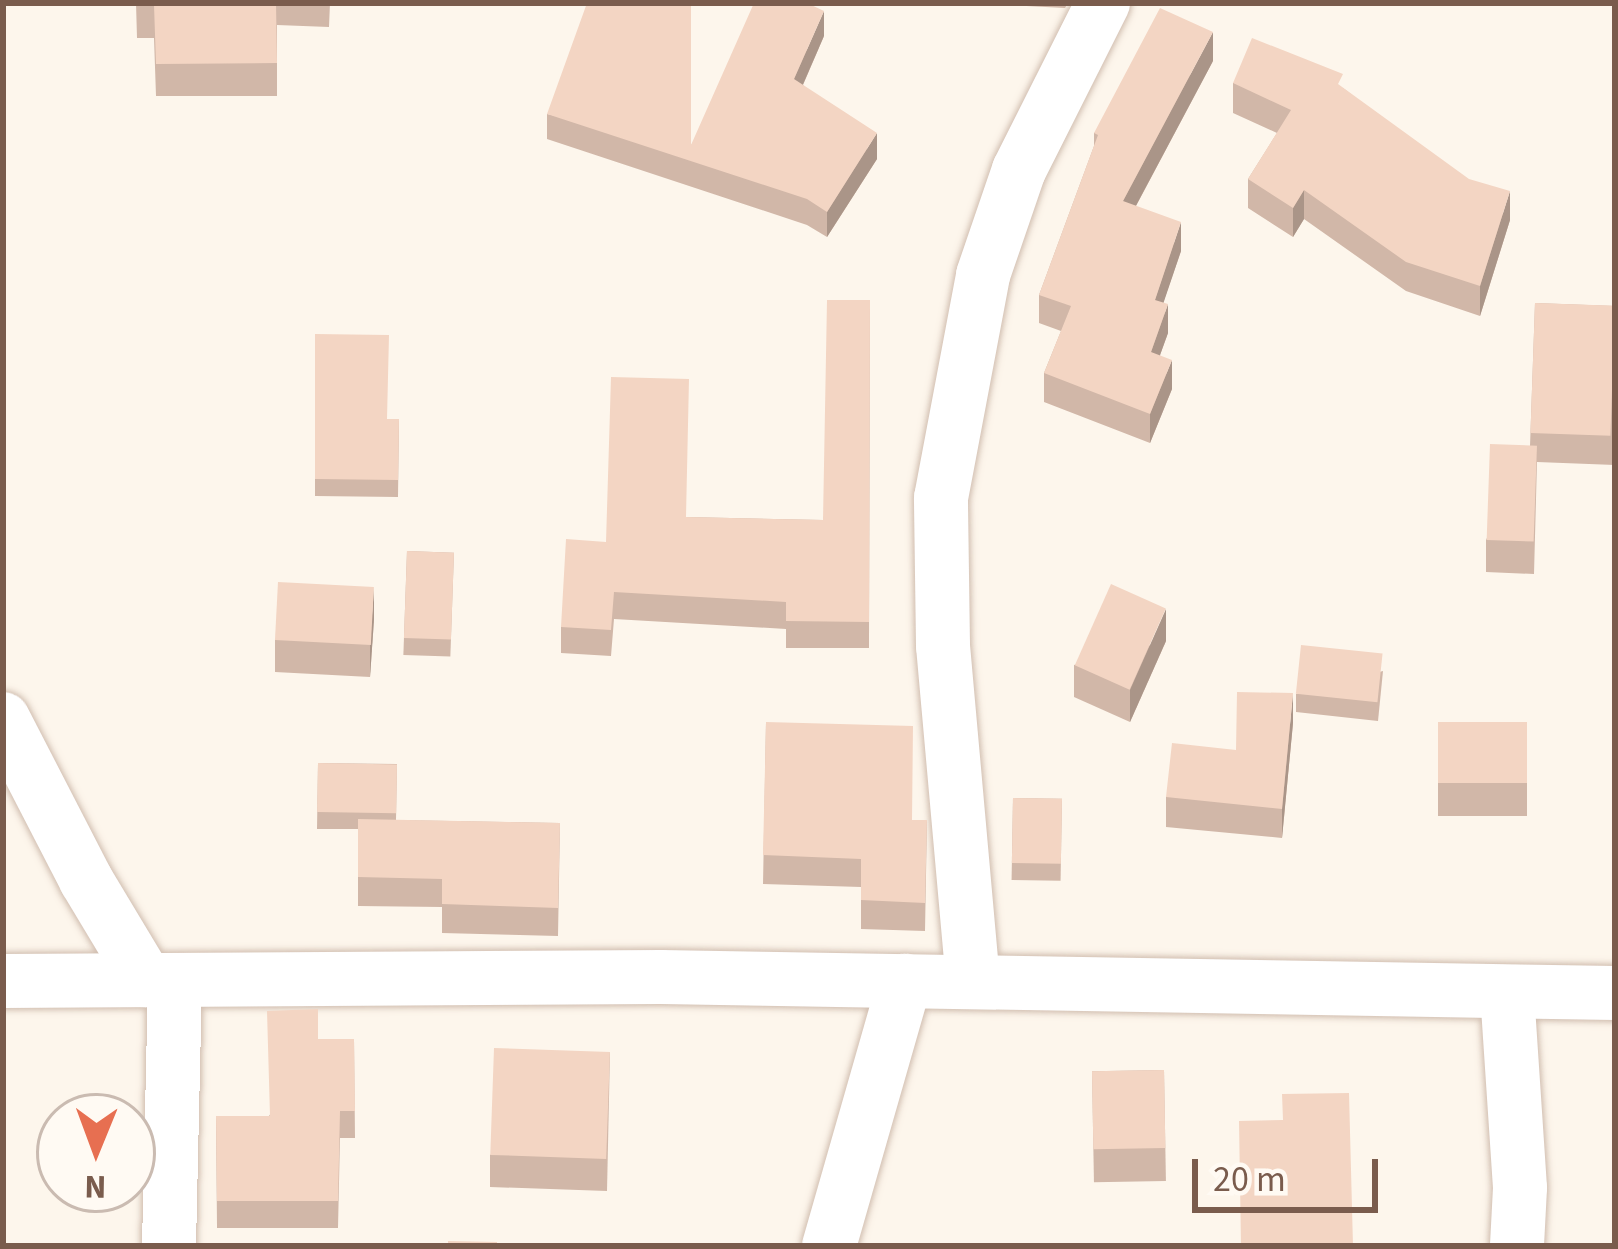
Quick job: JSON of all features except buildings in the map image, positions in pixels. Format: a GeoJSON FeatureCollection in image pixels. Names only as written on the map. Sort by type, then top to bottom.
{"type":"FeatureCollection","features":[{"type":"Feature","properties":{"kind":"street"},"geometry":{"type":"LineString","coordinates":[[973,982],[944,646],[941,498],[983,275],[1019,170],[1103,3]]}},
{"type":"Feature","properties":{"kind":"street"},"geometry":{"type":"LineString","coordinates":[[3,719],[86,880],[161,980],[169,1246]]}},
{"type":"Feature","properties":{"kind":"street"},"geometry":{"type":"LineString","coordinates":[[3,981],[905,981],[1615,994]]}},
{"type":"Feature","properties":{"kind":"street"},"geometry":{"type":"LineString","coordinates":[[829,1246],[905,981]]}},
{"type":"Feature","properties":{"kind":"street"},"geometry":{"type":"LineString","coordinates":[[1507,992],[1520,1188],[1516,1246]]}}]}
